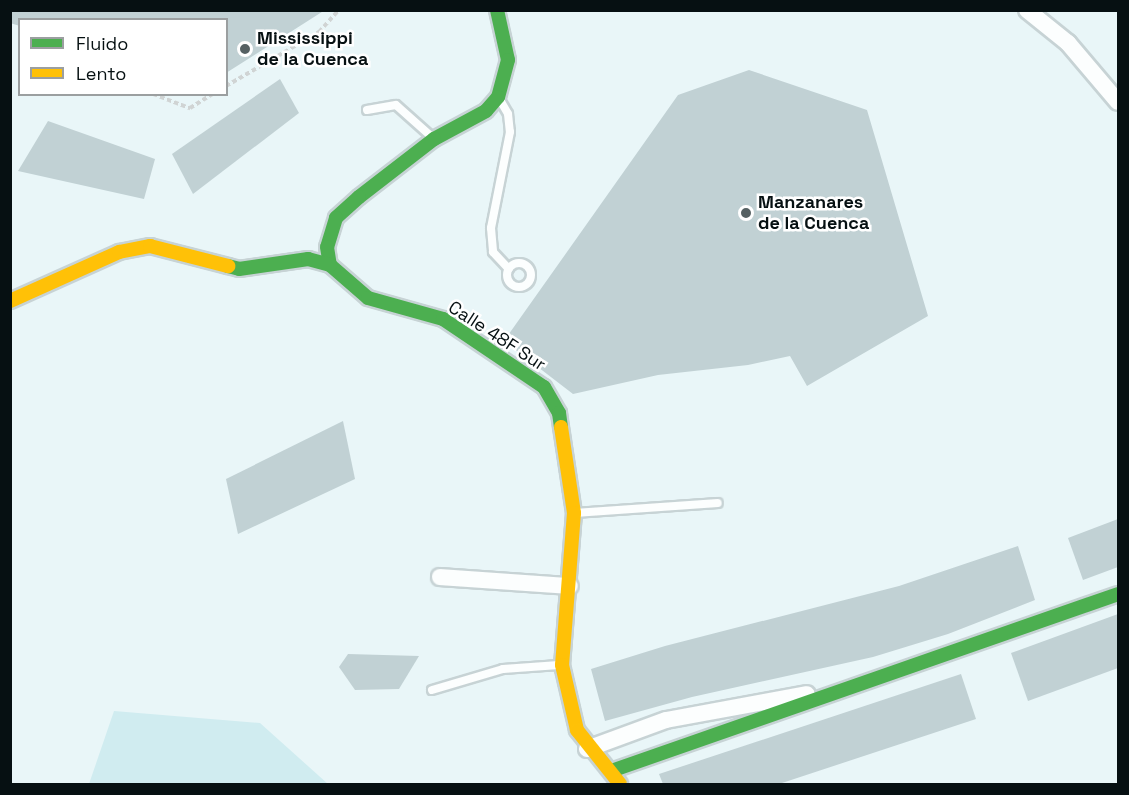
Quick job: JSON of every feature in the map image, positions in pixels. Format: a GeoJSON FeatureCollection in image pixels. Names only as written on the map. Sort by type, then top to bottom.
{"type":"FeatureCollection","features":[{"type":"Feature","properties":{"kind":"street"},"geometry":{"type":"LineString","coordinates":[[10,301],[104,258],[150,246],[239,269],[308,259],[330,265],[327,247],[336,218],[434,138],[486,111],[498,97],[508,60],[496,10]]}},
{"type":"Feature","properties":{"kind":"street"},"geometry":{"type":"LineString","coordinates":[[1027,10],[1068,43],[1119,102]]}},
{"type":"Feature","properties":{"kind":"street","name":"Calle 48F Sur"},"geometry":{"type":"LineString","coordinates":[[330,265],[368,298],[443,320],[544,387],[559,413],[565,437],[574,513],[562,664],[577,730],[588,749],[612,771],[620,784]]}},
{"type":"Feature","properties":{"kind":"street"},"geometry":{"type":"LineString","coordinates":[[440,578],[570,586]]}},
{"type":"Feature","properties":{"kind":"street"},"geometry":{"type":"LineString","coordinates":[[612,771],[1119,594]]}},
{"type":"Feature","properties":{"kind":"street"},"geometry":{"type":"LineString","coordinates":[[588,749],[666,720],[730,705],[855,687]]}},
{"type":"Feature","properties":{"kind":"lane"},"geometry":{"type":"LineString","coordinates":[[498,97],[508,114],[510,132],[490,228],[493,252],[509,269]]}},
{"type":"Feature","properties":{"kind":"lane"},"geometry":{"type":"LineString","coordinates":[[367,110],[396,105],[434,138]]}},
{"type":"Feature","properties":{"kind":"lane"},"geometry":{"type":"LineString","coordinates":[[574,513],[718,503]]}},
{"type":"Feature","properties":{"kind":"lane"},"geometry":{"type":"LineString","coordinates":[[432,690],[503,669],[562,664]]}},
{"type":"Feature","properties":{"kind":"path"},"geometry":{"type":"LineString","coordinates":[[228,85],[319,32],[339,10]]}},
{"type":"Feature","properties":{"kind":"path"},"geometry":{"type":"LineString","coordinates":[[158,96],[190,108],[210,96]]}},
{"type":"Feature","properties":{"kind":"shaded area"},"geometry":{"type":"Polygon","coordinates":[[[114,711],[260,723],[328,784],[89,784],[114,711]]]}},
{"type":"Feature","properties":{"kind":"building","name":"Mississippi de la Cuenca"},"geometry":{"type":"Polygon","coordinates":[[[10,10],[325,10],[228,72],[228,18],[18,18],[18,25],[10,23],[10,10]]]}},
{"type":"Feature","properties":{"kind":"building","name":"Manzanares de la Cuenca"},"geometry":{"type":"Polygon","coordinates":[[[749,70],[867,110],[928,316],[807,386],[790,356],[748,365],[658,375],[573,394],[504,341],[678,95],[749,70]]]}},
{"type":"Feature","properties":{"kind":"building"},"geometry":{"type":"Polygon","coordinates":[[[280,79],[299,113],[193,194],[172,154],[280,79]]]}},
{"type":"Feature","properties":{"kind":"building"},"geometry":{"type":"Polygon","coordinates":[[[48,121],[155,159],[144,199],[18,171],[48,121]]]}},
{"type":"Feature","properties":{"kind":"building"},"geometry":{"type":"Polygon","coordinates":[[[343,421],[355,479],[238,534],[226,479],[343,421]]]}},
{"type":"Feature","properties":{"kind":"building"},"geometry":{"type":"Polygon","coordinates":[[[1118,519],[1118,567],[1083,580],[1068,538],[1118,519]]]}},
{"type":"Feature","properties":{"kind":"building"},"geometry":{"type":"Polygon","coordinates":[[[1018,546],[1035,600],[948,634],[873,657],[692,697],[605,721],[591,669],[665,646],[899,586],[1018,546]]]}},
{"type":"Feature","properties":{"kind":"building"},"geometry":{"type":"Polygon","coordinates":[[[1118,614],[1118,668],[1028,701],[1011,653],[1118,614]]]}},
{"type":"Feature","properties":{"kind":"building"},"geometry":{"type":"Polygon","coordinates":[[[348,654],[419,656],[399,689],[355,690],[339,667],[348,654]]]}},
{"type":"Feature","properties":{"kind":"building"},"geometry":{"type":"Polygon","coordinates":[[[961,674],[976,719],[779,784],[663,784],[659,774],[961,674]]]}},
{"type":"Feature","properties":{"kind":"traffic: fast"},"geometry":{"type":"LineString","coordinates":[[497,10],[508,60],[498,97],[486,111],[434,139],[359,197],[336,218],[327,247],[330,265],[368,298],[443,319],[544,387],[559,413],[561,427]]}},
{"type":"Feature","properties":{"kind":"traffic: fast"},"geometry":{"type":"LineString","coordinates":[[228,266],[239,269],[308,259],[330,265]]}},
{"type":"Feature","properties":{"kind":"traffic: fast"},"geometry":{"type":"LineString","coordinates":[[611,771],[1118,594]]}},
{"type":"Feature","properties":{"kind":"traffic: slow"},"geometry":{"type":"LineString","coordinates":[[10,301],[119,252],[150,246],[228,266]]}},
{"type":"Feature","properties":{"kind":"traffic: slow"},"geometry":{"type":"LineString","coordinates":[[561,427],[574,513],[562,665],[577,730],[620,784]]}},
{"type":"Feature","properties":{"kind":"place","name":"Mississippi de la Cuenca"},"geometry":{"type":"Point","coordinates":[245,49]}},
{"type":"Feature","properties":{"kind":"place","name":"Manzanares de la Cuenca"},"geometry":{"type":"Point","coordinates":[746,213]}}]}
